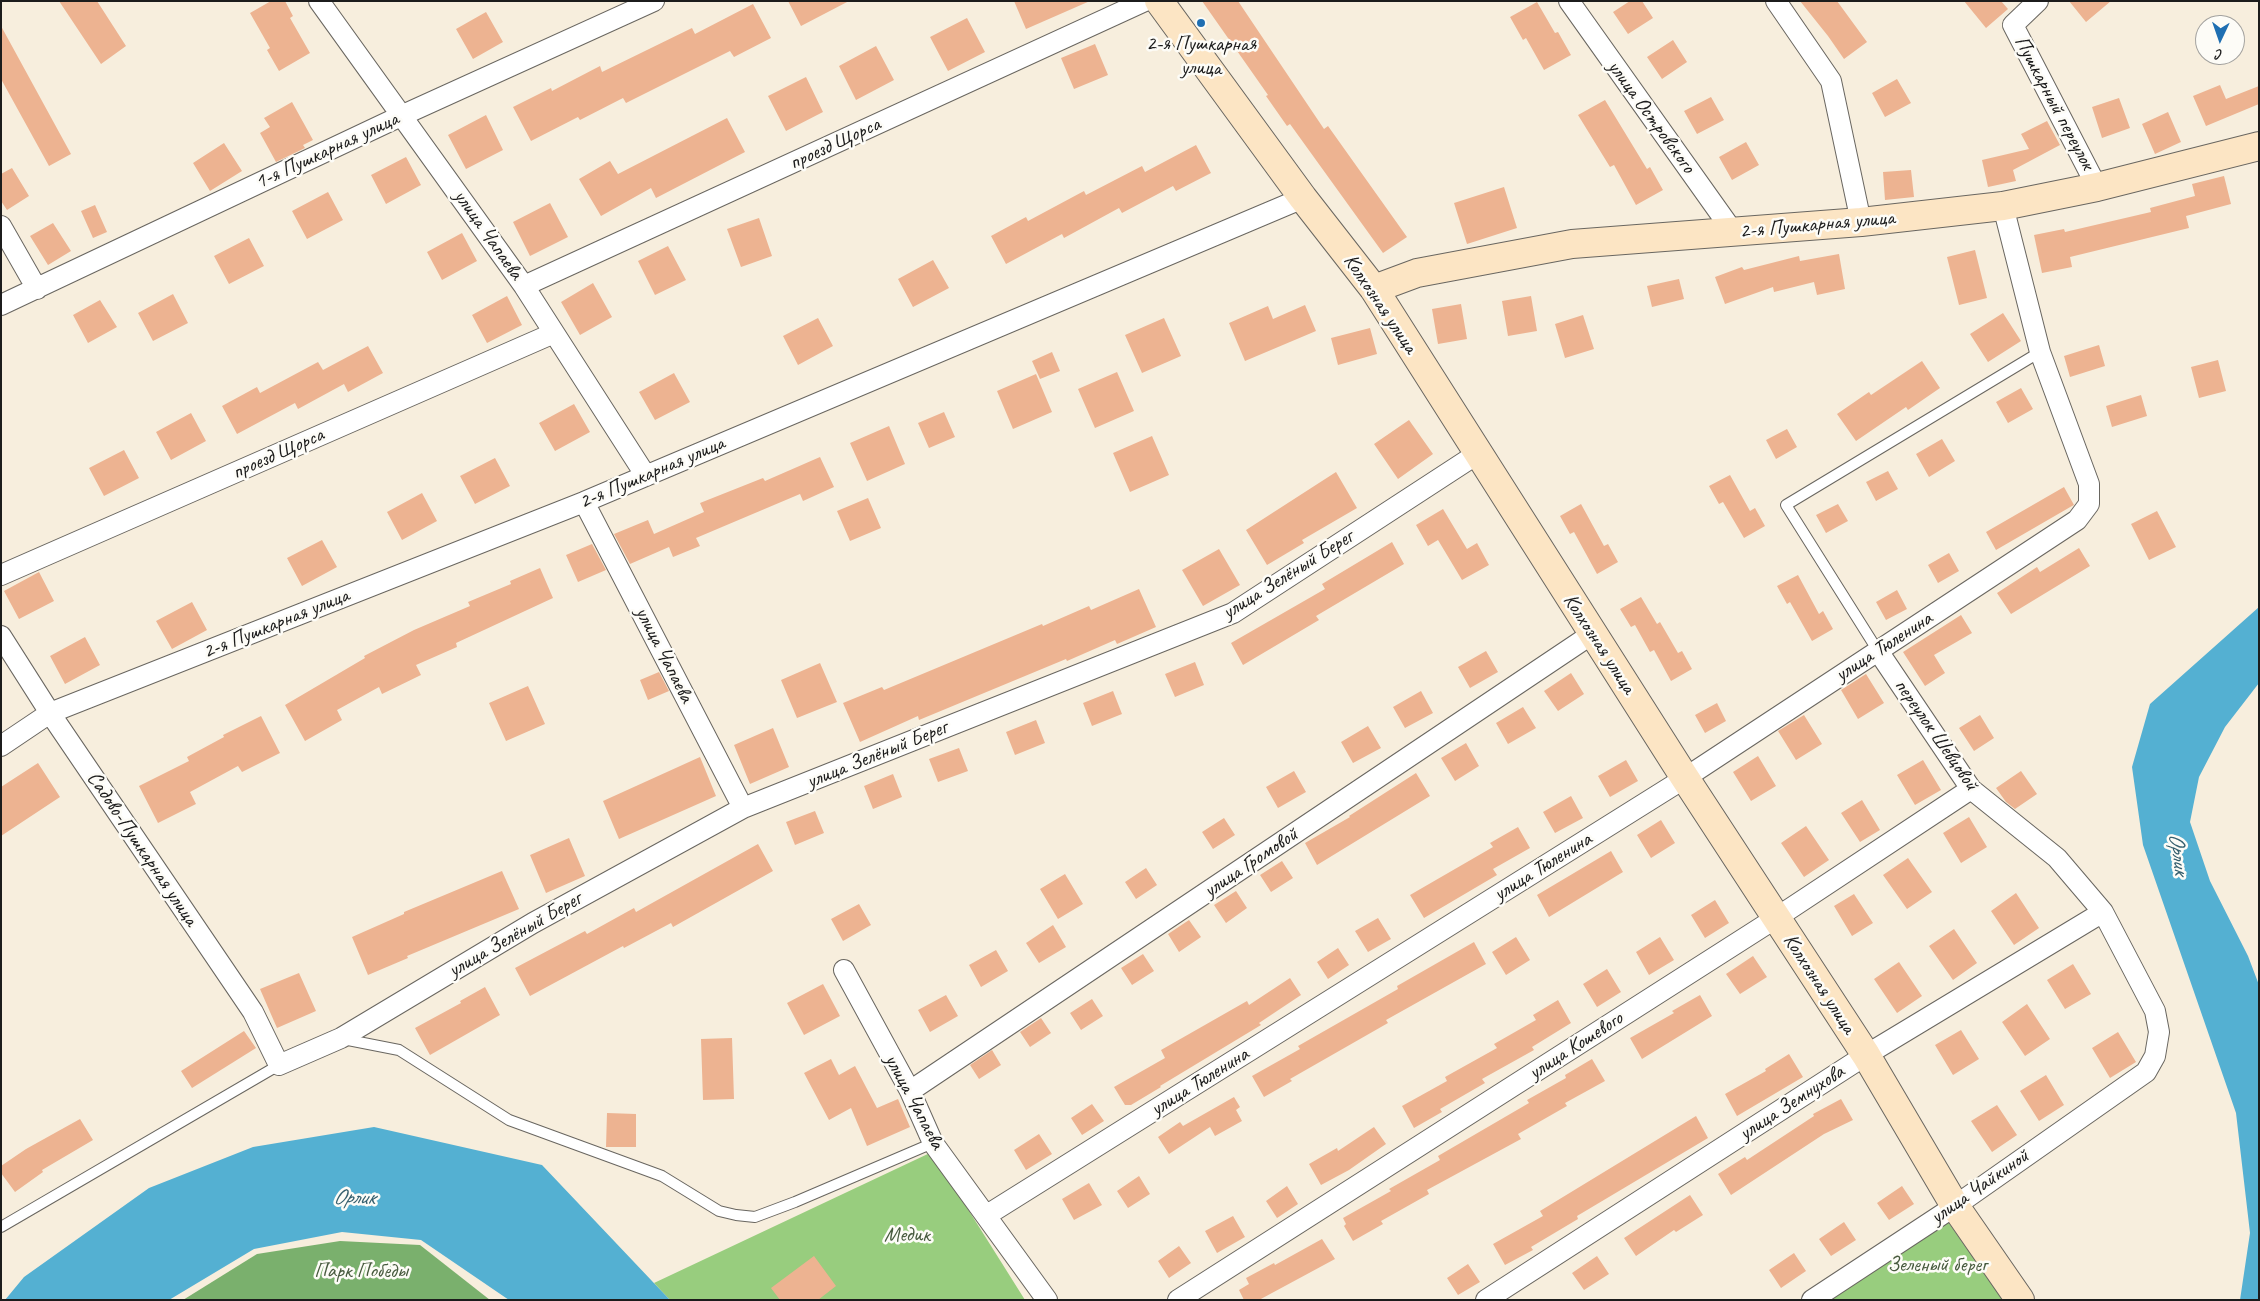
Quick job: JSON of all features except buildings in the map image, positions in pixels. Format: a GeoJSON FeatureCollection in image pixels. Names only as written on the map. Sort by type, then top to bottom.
{"type":"FeatureCollection","features":[{"type":"Feature","properties":{"kind":"main road","name":"Колхозная улица"},"geometry":{"type":"LineString","coordinates":[[1159,1],[1303,198],[1374,289],[1592,634],[1866,1055],[1955,1206],[2020,1300]]}},
{"type":"Feature","properties":{"kind":"main road","name":"2-я Пушкарная улица"},"geometry":{"type":"LineString","coordinates":[[1374,289],[1417,273],[1572,244],[1861,222],[2003,206],[2097,186],[2259,146]]}},
{"type":"Feature","properties":{"kind":"street","name":"улица Чапаева"},"geometry":{"type":"LineString","coordinates":[[319,1],[403,115],[524,286],[646,476]]}},
{"type":"Feature","properties":{"kind":"street","name":"1-я Пушкарная улица"},"geometry":{"type":"LineString","coordinates":[[1,305],[403,115],[654,1]]}},
{"type":"Feature","properties":{"kind":"street","name":"проезд Щорса"},"geometry":{"type":"LineString","coordinates":[[524,286],[1145,1]]}},
{"type":"Feature","properties":{"kind":"street","name":"улица Островского"},"geometry":{"type":"LineString","coordinates":[[1568,1],[1734,233]]}},
{"type":"Feature","properties":{"kind":"street"},"geometry":{"type":"LineString","coordinates":[[1776,1],[1831,81],[1861,222]]}},
{"type":"Feature","properties":{"kind":"street","name":"Пушкарный переулок"},"geometry":{"type":"LineString","coordinates":[[2038,1],[2012,25],[2097,186]]}},
{"type":"Feature","properties":{"kind":"street","name":"2-я Пушкарная улица"},"geometry":{"type":"LineString","coordinates":[[1,746],[50,713],[584,502],[1303,198]]}},
{"type":"Feature","properties":{"kind":"street"},"geometry":{"type":"LineString","coordinates":[[2003,206],[2040,352]]}},
{"type":"Feature","properties":{"kind":"street"},"geometry":{"type":"LineString","coordinates":[[1,226],[37,289]]}},
{"type":"Feature","properties":{"kind":"street","name":"проезд Щорса"},"geometry":{"type":"LineString","coordinates":[[1,575],[554,333]]}},
{"type":"Feature","properties":{"kind":"street","name":"улица Тюленина"},"geometry":{"type":"LineString","coordinates":[[987,1215],[1685,778],[2077,520],[2089,504],[2088,484],[2040,352]]}},
{"type":"Feature","properties":{"kind":"street","name":"улица Зелёный Берег"},"geometry":{"type":"LineString","coordinates":[[279,1065],[341,1038],[533,923],[743,808],[1233,613],[1477,454]]}},
{"type":"Feature","properties":{"kind":"street","name":"улица Чапаева"},"geometry":{"type":"LineString","coordinates":[[584,502],[743,808]]}},
{"type":"Feature","properties":{"kind":"street","name":"улица Громовой"},"geometry":{"type":"LineString","coordinates":[[910,1091],[1592,634]]}},
{"type":"Feature","properties":{"kind":"street","name":"Садово-Пушкарная улица"},"geometry":{"type":"LineString","coordinates":[[1,636],[50,713],[253,1012],[279,1065]]}},
{"type":"Feature","properties":{"kind":"street","name":"переулок Шевцовой"},"geometry":{"type":"LineString","coordinates":[[1878,651],[1971,789],[2057,858],[2103,912],[2155,1010],[2159,1032],[2155,1056],[2146,1072]]}},
{"type":"Feature","properties":{"kind":"street","name":"улица Кошевого"},"geometry":{"type":"LineString","coordinates":[[1178,1300],[1776,918],[1971,789]]}},
{"type":"Feature","properties":{"kind":"street","name":"улица Земнухова"},"geometry":{"type":"LineString","coordinates":[[1486,1300],[1866,1055],[2103,912]]}},
{"type":"Feature","properties":{"kind":"street","name":"улица Чапаева"},"geometry":{"type":"LineString","coordinates":[[844,970],[910,1091],[933,1143],[1047,1300]]}},
{"type":"Feature","properties":{"kind":"street","name":"улица Чайкиной"},"geometry":{"type":"LineString","coordinates":[[1812,1300],[1955,1206],[2146,1072]]}},
{"type":"Feature","properties":{"kind":"lane","name":"переулок Шевцовой"},"geometry":{"type":"LineString","coordinates":[[1878,651],[1786,504],[2040,352]]}},
{"type":"Feature","properties":{"kind":"lane"},"geometry":{"type":"LineString","coordinates":[[341,1038],[399,1050],[509,1120],[662,1176],[718,1210],[736,1215],[755,1216],[795,1202],[933,1143]]}},
{"type":"Feature","properties":{"kind":"lane"},"geometry":{"type":"LineString","coordinates":[[1,1227],[279,1065]]}},
{"type":"Feature","properties":{"kind":"green space","name":"Медик"},"geometry":{"type":"Polygon","coordinates":[[[932,1152],[1025,1300],[670,1300],[654,1283],[932,1152]]]}},
{"type":"Feature","properties":{"kind":"green space","name":"Зеленый берег"},"geometry":{"type":"Polygon","coordinates":[[[1946,1219],[2003,1300],[1826,1300],[1946,1219]]]}},
{"type":"Feature","properties":{"kind":"green space","name":"Парк Победы"},"geometry":{"type":"Polygon","coordinates":[[[340,1241],[420,1245],[490,1300],[183,1300],[257,1254],[340,1241]]]}},
{"type":"Feature","properties":{"kind":"water","name":"Орлик"},"geometry":{"type":"Polygon","coordinates":[[[2259,607],[2259,683],[2225,727],[2199,777],[2190,822],[2210,881],[2248,956],[2259,985],[2259,1300],[2240,1300],[2250,1233],[2236,1113],[2143,845],[2132,767],[2150,704],[2259,607]]]}},
{"type":"Feature","properties":{"kind":"water","name":"Орлик"},"geometry":{"type":"Polygon","coordinates":[[[374,1127],[542,1165],[670,1300],[509,1300],[421,1240],[342,1232],[254,1249],[169,1300],[5,1300],[24,1277],[149,1188],[253,1147],[374,1127]]]}},
{"type":"Feature","properties":{"kind":"place","name":"2-я Пушкарная улица"},"geometry":{"type":"Point","coordinates":[1201,23]}}]}
